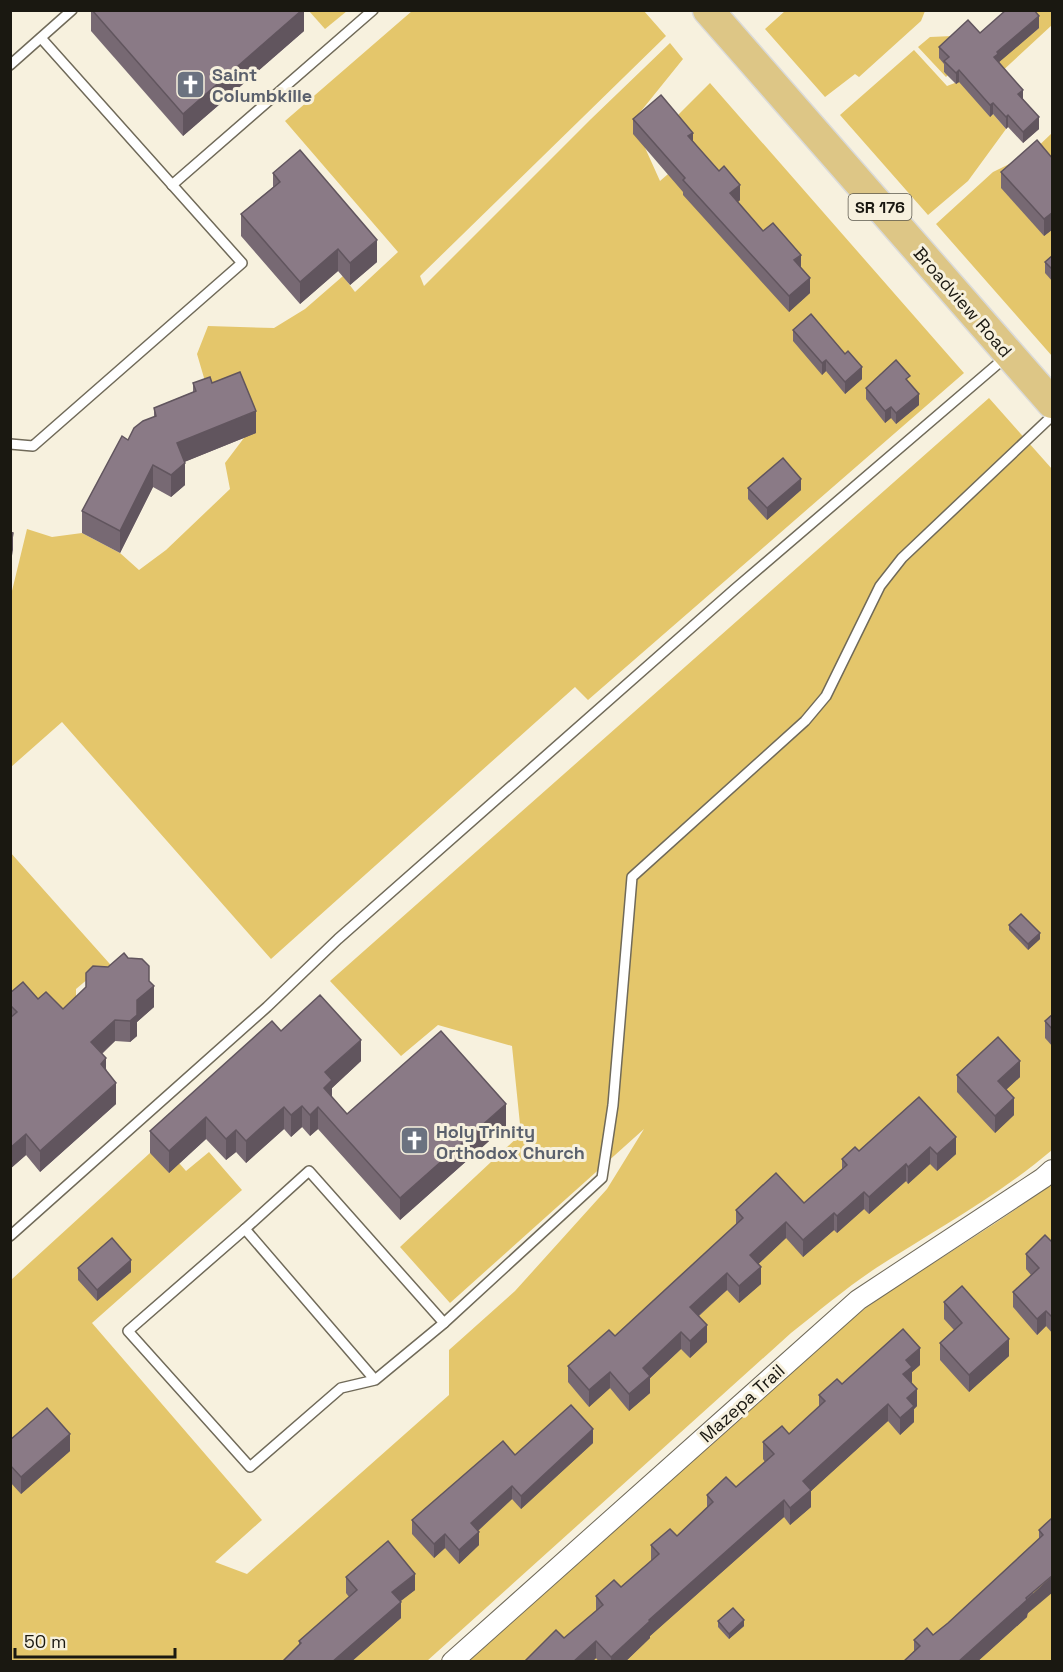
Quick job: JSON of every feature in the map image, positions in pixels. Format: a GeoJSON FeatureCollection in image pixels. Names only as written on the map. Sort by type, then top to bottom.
{"type":"FeatureCollection","features":[{"type":"Feature","properties":{"kind":"main road","name":"Broadview Road"},"geometry":{"type":"LineString","coordinates":[[708,10],[1053,403]]}},
{"type":"Feature","properties":{"kind":"street","name":"Mazepa Trail"},"geometry":{"type":"LineString","coordinates":[[452,1662],[858,1300],[1053,1170]]}},
{"type":"Feature","properties":{"kind":"lane"},"geometry":{"type":"LineString","coordinates":[[10,65],[72,10]]}},
{"type":"Feature","properties":{"kind":"lane"},"geometry":{"type":"LineString","coordinates":[[172,185],[374,10]]}},
{"type":"Feature","properties":{"kind":"lane"},"geometry":{"type":"LineString","coordinates":[[10,444],[33,446],[242,263],[41,38]]}},
{"type":"Feature","properties":{"kind":"lane"},"geometry":{"type":"LineString","coordinates":[[10,1236],[267,1006],[338,939],[735,589],[1008,354]]}},
{"type":"Feature","properties":{"kind":"lane"},"geometry":{"type":"LineString","coordinates":[[444,1323],[309,1171],[128,1331],[250,1467],[341,1388],[375,1380],[444,1323],[602,1178],[614,1105],[632,877],[805,721],[826,696],[880,586],[902,558],[1053,417]]}},
{"type":"Feature","properties":{"kind":"lane"},"geometry":{"type":"LineString","coordinates":[[245,1229],[375,1380]]}},
{"type":"Feature","properties":{"kind":"shaded area"},"geometry":{"type":"Polygon","coordinates":[[[309,11],[347,11],[325,29],[309,11]]]}},
{"type":"Feature","properties":{"kind":"shaded area"},"geometry":{"type":"Polygon","coordinates":[[[412,11],[644,11],[666,36],[420,276],[424,286],[670,43],[683,59],[633,121],[660,181],[698,148],[675,118],[710,83],[964,373],[588,700],[575,687],[271,959],[62,722],[11,767],[11,595],[27,529],[52,537],[82,533],[120,553],[139,570],[166,550],[230,489],[225,463],[253,426],[212,405],[197,354],[208,326],[274,328],[305,309],[343,276],[355,292],[398,252],[285,121],[412,11]]]}},
{"type":"Feature","properties":{"kind":"shaded area"},"geometry":{"type":"Polygon","coordinates":[[[785,11],[925,11],[921,21],[859,77],[855,74],[825,97],[765,29],[785,11]]]}},
{"type":"Feature","properties":{"kind":"shaded area"},"geometry":{"type":"Polygon","coordinates":[[[1024,11],[1052,11],[1052,25],[998,75],[990,116],[993,114],[1006,129],[968,181],[928,215],[840,115],[914,50],[947,86],[960,81],[988,54],[1020,43],[1039,28],[1024,11]]]}},
{"type":"Feature","properties":{"kind":"shaded area"},"geometry":{"type":"Polygon","coordinates":[[[953,36],[949,68],[944,72],[948,75],[946,77],[918,47],[930,37],[953,36]]]}},
{"type":"Feature","properties":{"kind":"shaded area"},"geometry":{"type":"Polygon","coordinates":[[[1052,133],[1052,356],[936,224],[993,172],[1030,154],[1052,133]]]}},
{"type":"Feature","properties":{"kind":"shaded area"},"geometry":{"type":"Polygon","coordinates":[[[989,398],[1052,469],[1052,1150],[988,1198],[876,1268],[791,1333],[427,1661],[11,1662],[11,1280],[150,1153],[179,1163],[186,1171],[209,1152],[242,1190],[92,1323],[262,1520],[215,1562],[247,1574],[449,1395],[449,1350],[515,1291],[607,1189],[644,1129],[450,1303],[400,1247],[521,1134],[512,1046],[438,1025],[401,1056],[330,981],[989,398]]]}},
{"type":"Feature","properties":{"kind":"shaded area"},"geometry":{"type":"Polygon","coordinates":[[[10,852],[117,972],[89,978],[76,989],[76,1007],[58,1022],[11,1010],[10,852]]]}},
{"type":"Feature","properties":{"kind":"shaded area"},"geometry":{"type":"Polygon","coordinates":[[[1052,1183],[1052,1661],[466,1662],[836,1330],[862,1310],[999,1221],[1052,1183]]]}},
{"type":"Feature","properties":{"kind":"building","name":"Saint Columbkille"},"geometry":{"type":"Polygon","coordinates":[[[92,10],[302,10],[183,114],[92,10]]]}},
{"type":"Feature","properties":{"kind":"building"},"geometry":{"type":"Polygon","coordinates":[[[1006,10],[1034,10],[1039,16],[994,57],[1023,90],[1018,94],[1039,117],[1023,132],[1008,115],[1006,117],[993,103],[990,105],[959,70],[956,73],[944,61],[949,57],[939,47],[968,20],[980,33],[1006,10]]]}},
{"type":"Feature","properties":{"kind":"building"},"geometry":{"type":"Polygon","coordinates":[[[661,95],[693,133],[688,136],[719,171],[724,166],[740,185],[730,193],[763,231],[773,223],[801,255],[794,260],[810,278],[789,296],[683,180],[685,178],[633,119],[661,95]]]}},
{"type":"Feature","properties":{"kind":"building"},"geometry":{"type":"Polygon","coordinates":[[[1037,140],[1053,159],[1053,212],[1044,219],[1001,172],[1037,140]]]}},
{"type":"Feature","properties":{"kind":"building"},"geometry":{"type":"Polygon","coordinates":[[[300,150],[377,240],[350,263],[338,249],[300,282],[241,214],[280,182],[273,173],[300,150]]]}},
{"type":"Feature","properties":{"kind":"building"},"geometry":{"type":"Polygon","coordinates":[[[1053,255],[1053,270],[1045,262],[1053,255]]]}},
{"type":"Feature","properties":{"kind":"building"},"geometry":{"type":"Polygon","coordinates":[[[811,314],[845,354],[848,351],[862,367],[845,382],[826,360],[822,363],[793,330],[811,314]]]}},
{"type":"Feature","properties":{"kind":"building"},"geometry":{"type":"Polygon","coordinates":[[[896,360],[910,376],[906,379],[919,394],[896,413],[891,407],[885,411],[866,388],[896,360]]]}},
{"type":"Feature","properties":{"kind":"building"},"geometry":{"type":"Polygon","coordinates":[[[240,372],[256,411],[177,443],[185,463],[171,475],[153,465],[120,531],[82,511],[122,436],[128,440],[134,428],[143,421],[156,416],[154,408],[196,391],[193,383],[210,377],[212,383],[240,372]]]}},
{"type":"Feature","properties":{"kind":"building"},"geometry":{"type":"Polygon","coordinates":[[[783,458],[801,479],[767,508],[748,488],[783,458]]]}},
{"type":"Feature","properties":{"kind":"building"},"geometry":{"type":"Polygon","coordinates":[[[10,532],[13,533],[10,550],[10,532]]]}},
{"type":"Feature","properties":{"kind":"building"},"geometry":{"type":"Polygon","coordinates":[[[1021,914],[1040,933],[1028,944],[1009,925],[1021,914]]]}},
{"type":"Feature","properties":{"kind":"building"},"geometry":{"type":"Polygon","coordinates":[[[124,953],[128,958],[142,959],[149,966],[149,981],[154,986],[137,1000],[137,1015],[130,1021],[115,1020],[91,1042],[106,1058],[101,1064],[116,1083],[40,1151],[26,1134],[10,1148],[10,1018],[17,1012],[10,1005],[10,993],[23,982],[38,999],[46,992],[63,1009],[86,987],[86,973],[93,966],[108,967],[124,953]]]}},
{"type":"Feature","properties":{"kind":"building"},"geometry":{"type":"Polygon","coordinates":[[[320,995],[361,1040],[325,1072],[332,1080],[324,1088],[347,1114],[441,1031],[506,1104],[400,1198],[318,1107],[310,1115],[302,1106],[291,1115],[284,1107],[246,1141],[236,1130],[226,1139],[206,1117],[169,1151],[150,1131],[272,1021],[281,1031],[320,995]]]}},
{"type":"Feature","properties":{"kind":"building"},"geometry":{"type":"Polygon","coordinates":[[[1053,1014],[1053,1030],[1045,1021],[1053,1014]]]}},
{"type":"Feature","properties":{"kind":"building"},"geometry":{"type":"Polygon","coordinates":[[[998,1037],[1020,1061],[998,1081],[1014,1098],[995,1116],[957,1075],[998,1037]]]}},
{"type":"Feature","properties":{"kind":"building"},"geometry":{"type":"Polygon","coordinates":[[[919,1097],[956,1137],[937,1154],[930,1147],[908,1167],[906,1164],[869,1197],[864,1192],[837,1216],[834,1213],[803,1240],[786,1222],[750,1255],[761,1267],[739,1286],[727,1273],[690,1307],[707,1325],[690,1341],[681,1332],[643,1368],[650,1376],[629,1394],[610,1372],[589,1390],[568,1366],[609,1330],[615,1336],[743,1218],[736,1210],[776,1173],[804,1203],[847,1165],[842,1159],[855,1147],[859,1151],[919,1097]]]}},
{"type":"Feature","properties":{"kind":"building"},"geometry":{"type":"Polygon","coordinates":[[[1045,1235],[1053,1243],[1053,1318],[1046,1311],[1037,1319],[1013,1292],[1039,1268],[1026,1254],[1045,1235]]]}},
{"type":"Feature","properties":{"kind":"building"},"geometry":{"type":"Polygon","coordinates":[[[112,1238],[131,1260],[97,1290],[78,1268],[112,1238]]]}},
{"type":"Feature","properties":{"kind":"building"},"geometry":{"type":"Polygon","coordinates":[[[962,1286],[1009,1339],[969,1375],[940,1343],[962,1323],[944,1302],[962,1286]]]}},
{"type":"Feature","properties":{"kind":"building"},"geometry":{"type":"Polygon","coordinates":[[[903,1329],[920,1348],[906,1360],[912,1367],[903,1374],[917,1389],[907,1398],[914,1406],[900,1418],[888,1404],[803,1481],[811,1490],[790,1508],[784,1500],[649,1620],[611,1657],[596,1641],[573,1662],[524,1662],[556,1630],[564,1638],[603,1605],[596,1596],[614,1580],[621,1587],[659,1554],[651,1545],[670,1529],[677,1536],[713,1502],[707,1495],[726,1477],[736,1487],[774,1454],[763,1442],[782,1426],[789,1434],[825,1401],[819,1395],[837,1379],[842,1384],[903,1329]]]}},
{"type":"Feature","properties":{"kind":"building"},"geometry":{"type":"Polygon","coordinates":[[[571,1405],[593,1429],[521,1496],[512,1486],[471,1523],[479,1532],[459,1550],[445,1534],[434,1544],[412,1520],[503,1441],[515,1455],[571,1405]]]}},
{"type":"Feature","properties":{"kind":"building"},"geometry":{"type":"Polygon","coordinates":[[[47,1408],[70,1434],[21,1477],[10,1465],[10,1440],[47,1408]]]}},
{"type":"Feature","properties":{"kind":"building"},"geometry":{"type":"Polygon","coordinates":[[[1052,1518],[1053,1575],[958,1662],[903,1662],[920,1646],[914,1640],[927,1628],[933,1635],[948,1623],[1043,1535],[1039,1530],[1052,1518]]]}},
{"type":"Feature","properties":{"kind":"building"},"geometry":{"type":"Polygon","coordinates":[[[388,1541],[415,1574],[392,1592],[401,1602],[332,1662],[282,1662],[301,1643],[299,1641],[357,1590],[346,1577],[388,1541]]]}},
{"type":"Feature","properties":{"kind":"building"},"geometry":{"type":"Polygon","coordinates":[[[733,1608],[744,1620],[729,1634],[718,1621],[733,1608]]]}},
{"type":"Feature","properties":{"kind":"place","name":"Saint Columbkille"},"geometry":{"type":"Point","coordinates":[191,84]}},
{"type":"Feature","properties":{"kind":"place","name":"Holy Trinity Orthodox Church"},"geometry":{"type":"Point","coordinates":[415,1141]}}]}
